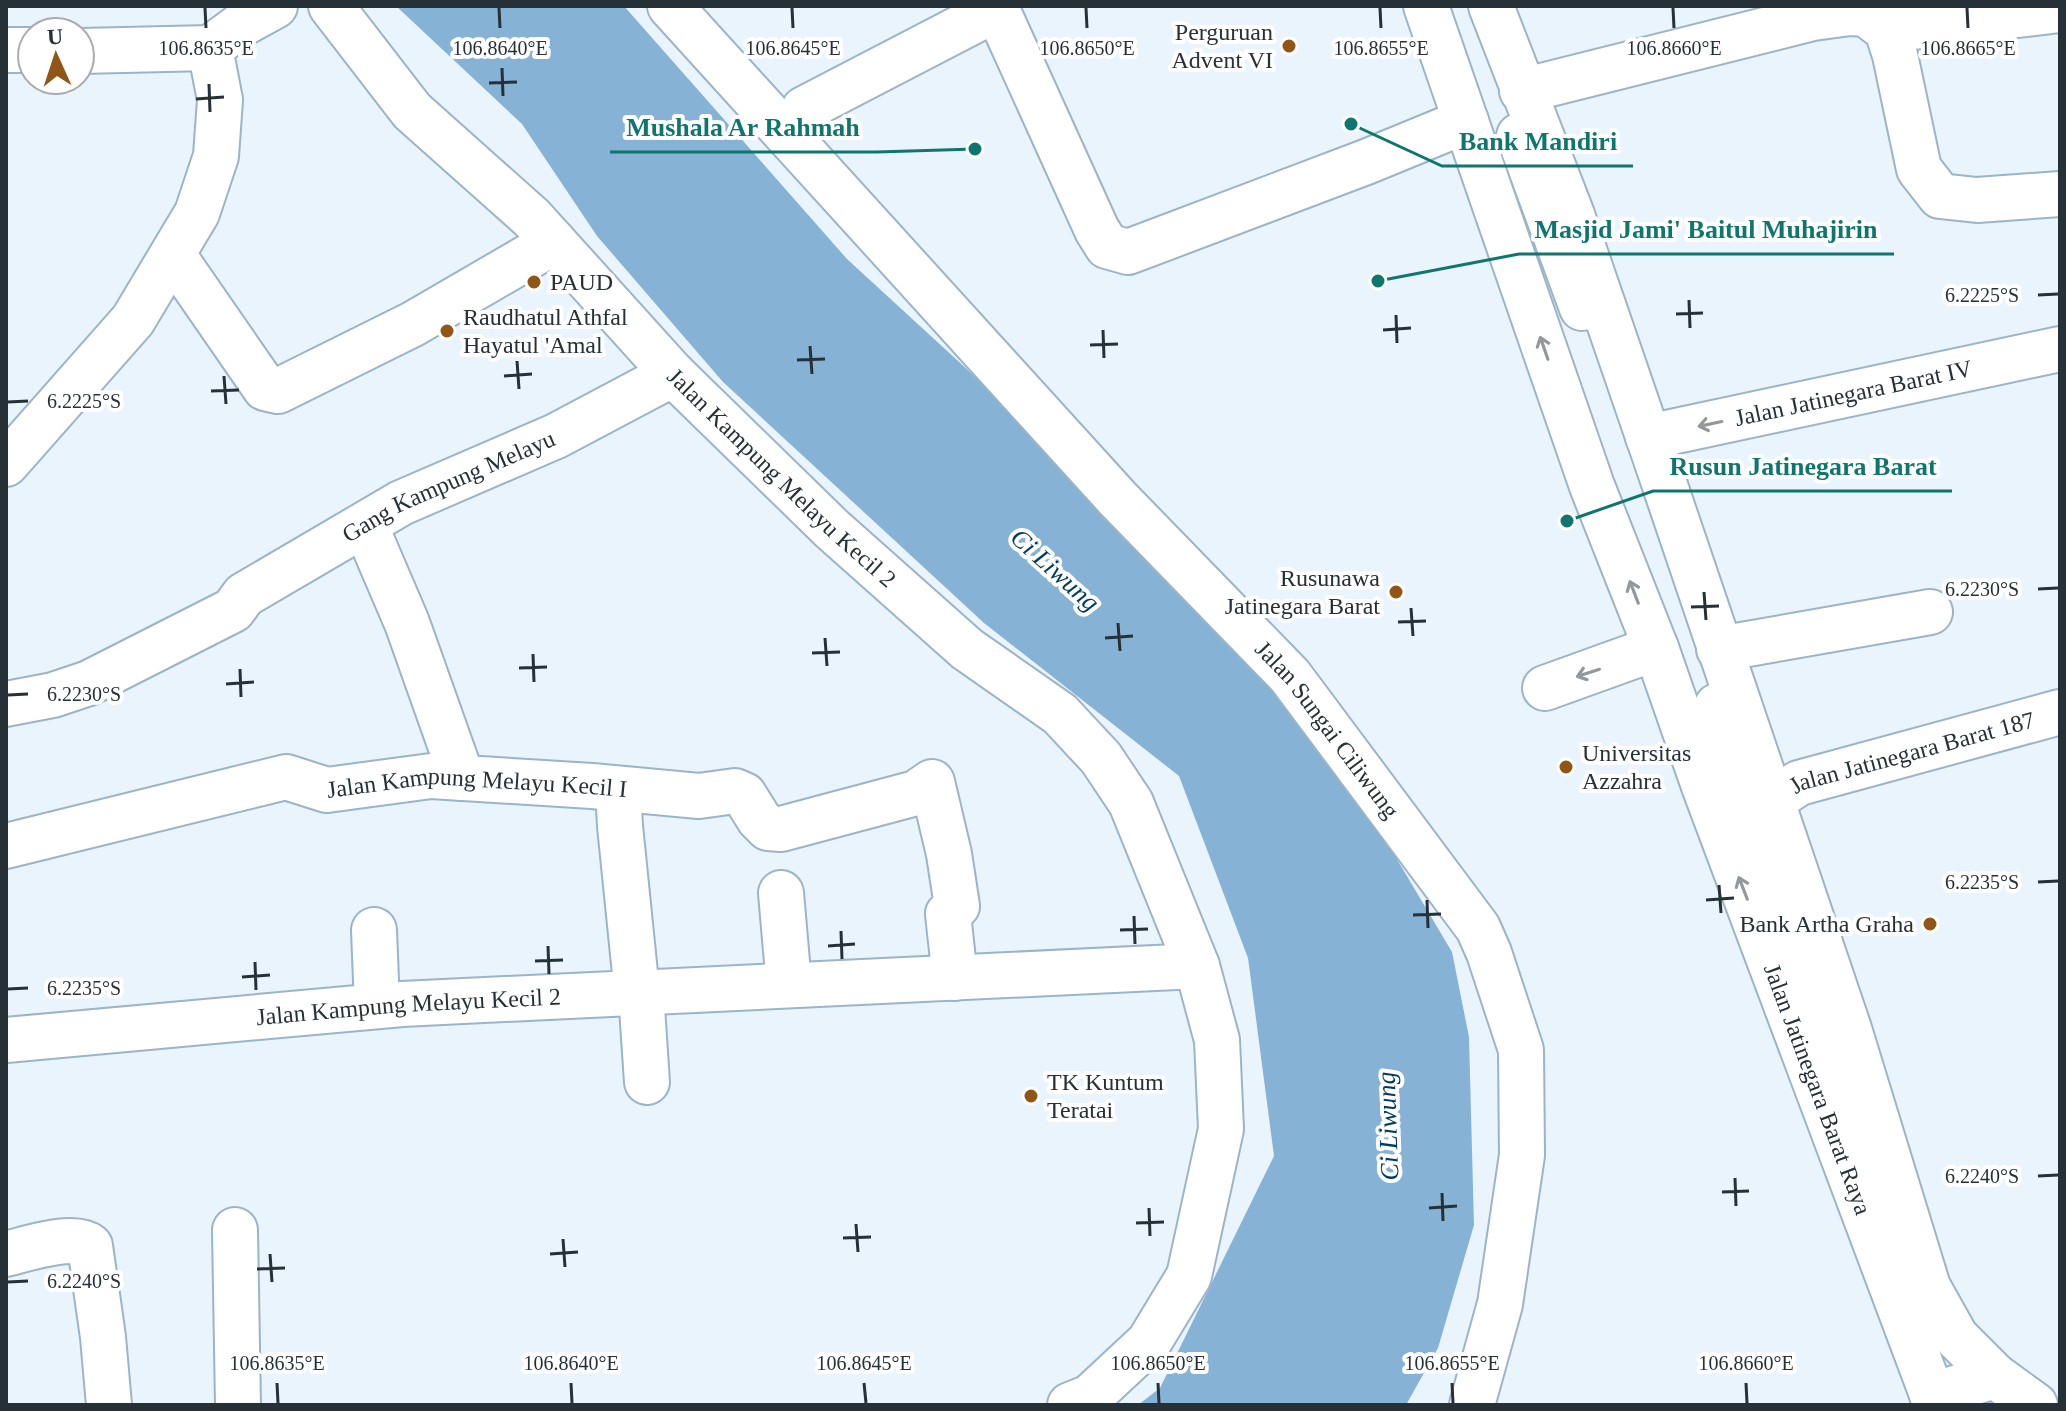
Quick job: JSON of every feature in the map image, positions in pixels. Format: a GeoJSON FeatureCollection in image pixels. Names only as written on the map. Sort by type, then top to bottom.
{"type":"FeatureCollection","features":[{"type":"Feature","properties":{"kind":"street"},"geometry":{"type":"LineString","coordinates":[[96,51],[210,48],[244,23],[275,6]]}},
{"type":"Feature","properties":{"kind":"street","name":"Jalan Kampung Melayu Kecil 2"},"geometry":{"type":"LineString","coordinates":[[331,6],[412,111],[532,218],[673,374],[832,529],[967,649],[1060,714],[1101,758],[1131,803],[1197,966],[1217,1040],[1221,1129],[1189,1276],[1149,1342],[1090,1397],[1070,1405]]}},
{"type":"Feature","properties":{"kind":"street","name":"Jalan Sungai Ciliwung"},"geometry":{"type":"LineString","coordinates":[[670,6],[1118,499],[1290,676],[1478,928],[1521,1050],[1522,1155],[1500,1304],[1472,1405]]}},
{"type":"Feature","properties":{"kind":"street","name":"Jalan Jatinegara Barat Raya"},"geometry":{"type":"LineString","coordinates":[[1426,6],[1592,486],[1656,648],[1704,786],[1955,1397]]}},
{"type":"Feature","properties":{"kind":"street"},"geometry":{"type":"LineString","coordinates":[[1471,6],[1642,475],[1805,977],[1931,1349],[1955,1397],[2035,1405]]}},
{"type":"Feature","properties":{"kind":"street","name":"Jalan Jatinegara Barat Raya"},"geometry":{"type":"LineString","coordinates":[[1491,6],[1572,215],[1648,437],[1849,1029],[1928,1287],[1956,1337],[1955,1397]]}},
{"type":"Feature","properties":{"kind":"street"},"geometry":{"type":"LineString","coordinates":[[1887,30],[2060,10]]}},
{"type":"Feature","properties":{"kind":"street"},"geometry":{"type":"LineString","coordinates":[[804,109],[989,13],[1003,11],[1097,230],[1107,246],[1128,252],[1466,121]]}},
{"type":"Feature","properties":{"kind":"street"},"geometry":{"type":"LineString","coordinates":[[1522,91],[1813,18],[1866,14],[1887,30],[1919,169],[1940,196],[1977,200],[2060,194]]}},
{"type":"Feature","properties":{"kind":"street"},"geometry":{"type":"LineString","coordinates":[[6,464],[133,320],[197,213],[216,156],[220,100],[210,48]]}},
{"type":"Feature","properties":{"kind":"street"},"geometry":{"type":"LineString","coordinates":[[173,255],[265,388],[278,391],[413,324],[554,242]]}},
{"type":"Feature","properties":{"kind":"street","name":"Jalan Jatinegara Barat IV"},"geometry":{"type":"LineString","coordinates":[[1648,437],[2060,349]]}},
{"type":"Feature","properties":{"kind":"street","name":"Gang Kampung Melayu"},"geometry":{"type":"LineString","coordinates":[[6,704],[53,695],[89,683],[233,610],[244,595],[401,503],[556,436],[673,374]]}},
{"type":"Feature","properties":{"kind":"street"},"geometry":{"type":"LineString","coordinates":[[365,525],[407,623],[462,778]]}},
{"type":"Feature","properties":{"kind":"street"},"geometry":{"type":"LineString","coordinates":[[1719,649],[1930,612]]}},
{"type":"Feature","properties":{"kind":"street"},"geometry":{"type":"LineString","coordinates":[[1545,688],[1656,648]]}},
{"type":"Feature","properties":{"kind":"street","name":"Jalan Jatinegara Barat 187"},"geometry":{"type":"LineString","coordinates":[[1770,802],[1799,783],[2060,712]]}},
{"type":"Feature","properties":{"kind":"street","name":"Jalan Kampung Melayu Kecil I"},"geometry":{"type":"LineString","coordinates":[[6,846],[286,777],[327,790],[431,776],[699,796],[735,791],[744,795],[768,828],[781,829],[916,793],[932,782],[949,854],[957,906],[948,914],[955,978]]}},
{"type":"Feature","properties":{"kind":"street"},"geometry":{"type":"LineString","coordinates":[[618,789],[647,1082]]}},
{"type":"Feature","properties":{"kind":"street"},"geometry":{"type":"LineString","coordinates":[[781,893],[789,985]]}},
{"type":"Feature","properties":{"kind":"street"},"geometry":{"type":"LineString","coordinates":[[374,930],[377,1006]]}},
{"type":"Feature","properties":{"kind":"street","name":"Jalan Kampung Melayu Kecil 2"},"geometry":{"type":"LineString","coordinates":[[6,1040],[377,1006],[1197,966]]}},
{"type":"Feature","properties":{"kind":"street"},"geometry":{"type":"LineString","coordinates":[[235,1230],[238,1405]]}},
{"type":"Feature","properties":{"kind":"street"},"geometry":{"type":"LineString","coordinates":[[6,1254],[51,1243],[81,1241],[90,1246],[109,1405]]}},
{"type":"Feature","properties":{"kind":"water","name":"Ci Liwung"},"geometry":{"type":"Polygon","coordinates":[[[396,6],[624,6],[847,259],[1006,405],[1216,614],[1385,839],[1452,952],[1469,1037],[1474,1225],[1438,1348],[1406,1405],[1138,1405],[1160,1388],[1274,1156],[1248,958],[1179,776],[984,623],[723,382],[597,236],[522,124],[396,6]]]}},
{"type":"Feature","properties":{"kind":"place","name":"Perguruan Advent VI"},"geometry":{"type":"Point","coordinates":[1289,46]}},
{"type":"Feature","properties":{"kind":"place","name":"Bank Mandiri"},"geometry":{"type":"Point","coordinates":[1351,124]}},
{"type":"Feature","properties":{"kind":"place","name":"Mushala Ar Rahmah"},"geometry":{"type":"Point","coordinates":[975,149]}},
{"type":"Feature","properties":{"kind":"place","name":"Masjid Jami' Baitul Muhajirin"},"geometry":{"type":"Point","coordinates":[1378,281]}},
{"type":"Feature","properties":{"kind":"place","name":"PAUD"},"geometry":{"type":"Point","coordinates":[534,282]}},
{"type":"Feature","properties":{"kind":"place","name":"Raudhatul Athfal Hayatul 'Amal"},"geometry":{"type":"Point","coordinates":[447,331]}},
{"type":"Feature","properties":{"kind":"place","name":"Rusun Jatinegara Barat"},"geometry":{"type":"Point","coordinates":[1567,521]}},
{"type":"Feature","properties":{"kind":"place","name":"Rusunawa Jatinegara Barat"},"geometry":{"type":"Point","coordinates":[1396,592]}},
{"type":"Feature","properties":{"kind":"place","name":"Universitas Azzahra"},"geometry":{"type":"Point","coordinates":[1566,767]}},
{"type":"Feature","properties":{"kind":"place","name":"Bank Artha Graha"},"geometry":{"type":"Point","coordinates":[1930,924]}},
{"type":"Feature","properties":{"kind":"place","name":"TK Kuntum Teratai"},"geometry":{"type":"Point","coordinates":[1031,1096]}}]}
